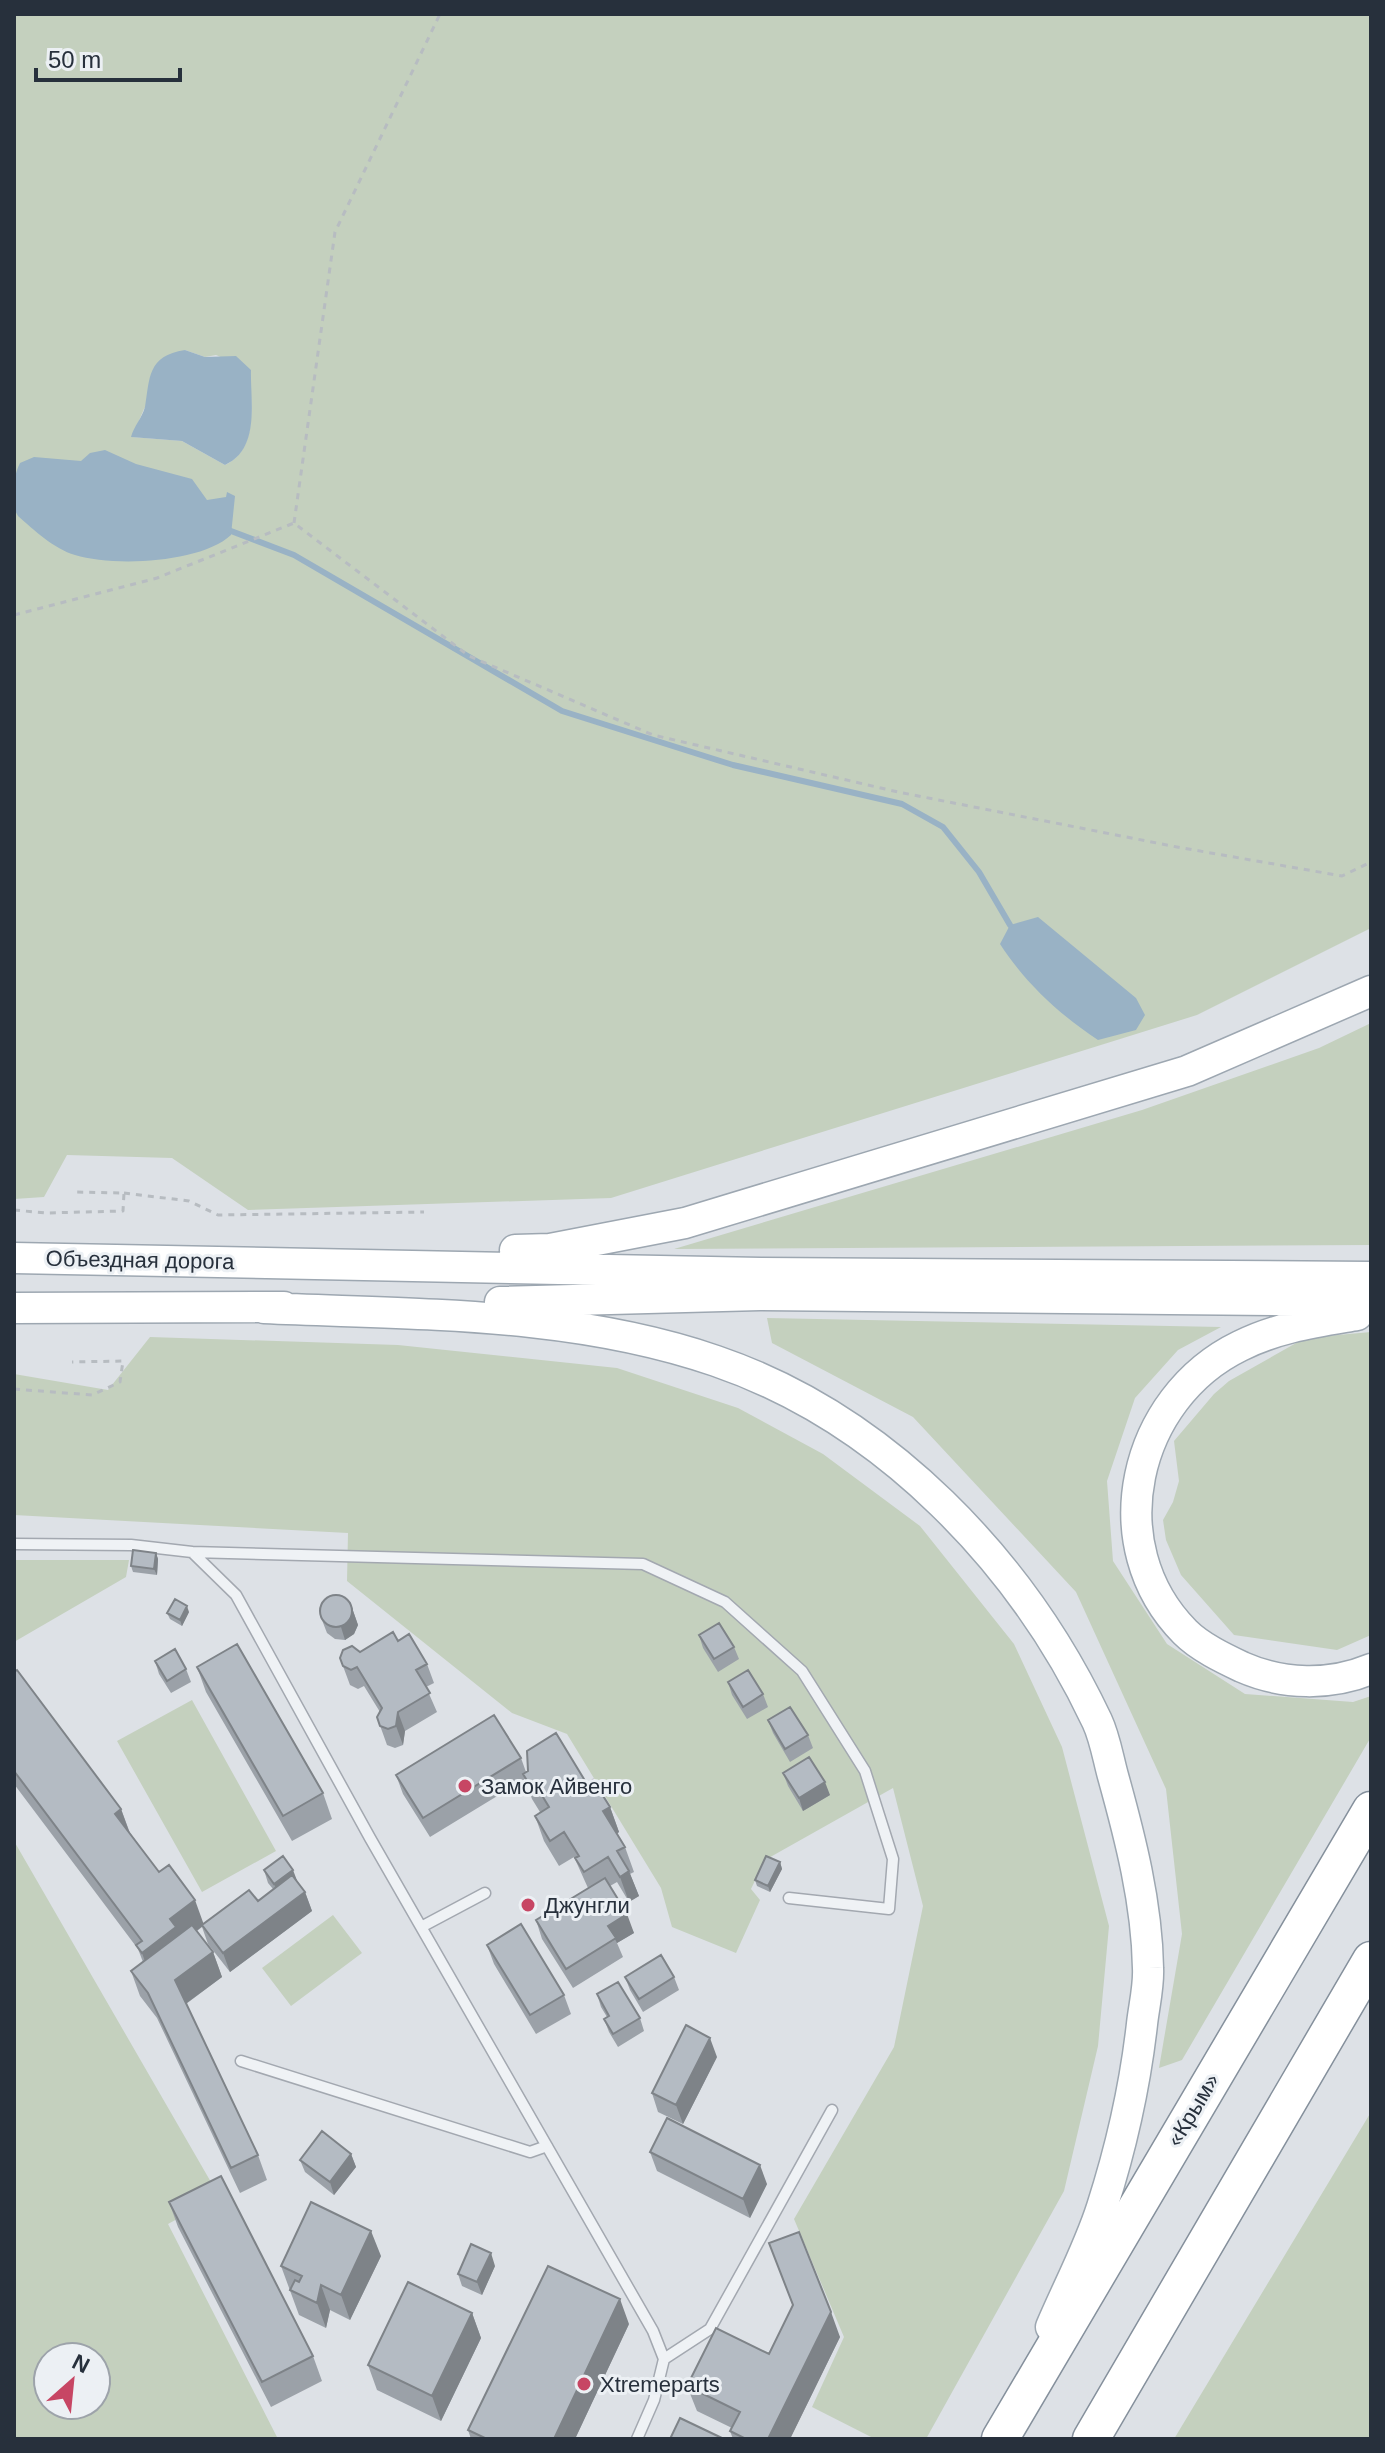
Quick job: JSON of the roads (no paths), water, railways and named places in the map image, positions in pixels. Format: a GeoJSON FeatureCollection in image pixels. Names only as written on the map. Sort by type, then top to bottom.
{"type":"FeatureCollection","features":[{"type":"Feature","properties":{"kind":"highway","name":"«Крым»"},"geometry":{"type":"LineString","coordinates":[[1008,2425],[1371,1810]]}},
{"type":"Feature","properties":{"kind":"highway"},"geometry":{"type":"LineString","coordinates":[[1091,2439],[1371,1960]]}},
{"type":"Feature","properties":{"kind":"main road"},"geometry":{"type":"LineString","coordinates":[[266,1261],[550,1249],[685,1223],[1187,1071],[1371,991]]}},
{"type":"Feature","properties":{"kind":"main road","name":"Объездная дорога"},"geometry":{"type":"LineString","coordinates":[[14,1258],[266,1261]]}},
{"type":"Feature","properties":{"kind":"main road"},"geometry":{"type":"LineString","coordinates":[[266,1261],[761,1273],[1371,1277]]}},
{"type":"Feature","properties":{"kind":"main road"},"geometry":{"type":"LineString","coordinates":[[264,1308],[760,1295],[1371,1301]]}},
{"type":"Feature","properties":{"kind":"main road","name":"Объездная дорога"},"geometry":{"type":"LineString","coordinates":[[14,1308],[264,1308]]}},
{"type":"Feature","properties":{"kind":"main road"},"geometry":{"type":"LineString","coordinates":[[264,1308],[524,1320],[622,1335],[718,1361],[844,1425],[905,1471],[968,1527],[1041,1618],[1099,1725],[1133,1846],[1149,1969],[1136,2077],[1101,2209],[1008,2425]]}},
{"type":"Feature","properties":{"kind":"main road"},"geometry":{"type":"LineString","coordinates":[[1371,1313],[1292,1325],[1238,1346],[1199,1374],[1164,1416],[1146,1448],[1135,1492],[1137,1539],[1154,1588],[1185,1633],[1221,1657],[1262,1676],[1310,1682],[1352,1676],[1371,1669]]}},
{"type":"Feature","properties":{"kind":"lane"},"geometry":{"type":"LineString","coordinates":[[14,1544],[131,1545],[192,1552],[643,1564],[725,1602],[802,1671],[865,1771],[893,1859],[889,1909],[789,1898]]}},
{"type":"Feature","properties":{"kind":"lane"},"geometry":{"type":"LineString","coordinates":[[192,1552],[236,1595],[370,1838],[653,2331],[664,2359],[654,2400],[637,2439]]}},
{"type":"Feature","properties":{"kind":"lane"},"geometry":{"type":"LineString","coordinates":[[423,1926],[485,1893]]}},
{"type":"Feature","properties":{"kind":"lane"},"geometry":{"type":"LineString","coordinates":[[241,2061],[530,2152],[547,2146]]}},
{"type":"Feature","properties":{"kind":"lane"},"geometry":{"type":"LineString","coordinates":[[664,2359],[710,2329],[832,2110]]}},
{"type":"Feature","properties":{"kind":"water"},"geometry":{"type":"Polygon","coordinates":[[[185,350],[205,357],[236,356],[251,370],[249,436],[236,458],[225,465],[182,441],[131,437],[145,407],[150,378],[157,363],[163,357],[185,350]]]}},
{"type":"Feature","properties":{"kind":"water"},"geometry":{"type":"Polygon","coordinates":[[[105,450],[136,464],[192,479],[207,500],[226,497],[227,492],[235,496],[231,535],[199,552],[179,557],[112,561],[67,552],[18,516],[13,490],[20,463],[34,457],[81,461],[90,453],[105,450]]]}},
{"type":"Feature","properties":{"kind":"water"},"geometry":{"type":"Polygon","coordinates":[[[1038,917],[1136,998],[1145,1015],[1136,1030],[1098,1040],[1070,1020],[1032,985],[1000,944],[1010,925],[1038,917]]]}},
{"type":"Feature","properties":{"kind":"waterway"},"geometry":{"type":"LineString","coordinates":[[231,531],[294,555],[562,711],[733,765],[902,804],[943,827],[979,872],[1010,925]]}},
{"type":"Feature","properties":{"kind":"place","name":"Замок Айвенго"},"geometry":{"type":"Point","coordinates":[465,1786]}},
{"type":"Feature","properties":{"kind":"place","name":"Джунгли"},"geometry":{"type":"Point","coordinates":[528,1905]}},
{"type":"Feature","properties":{"kind":"place","name":"Xtremeparts"},"geometry":{"type":"Point","coordinates":[584,2384]}}]}
